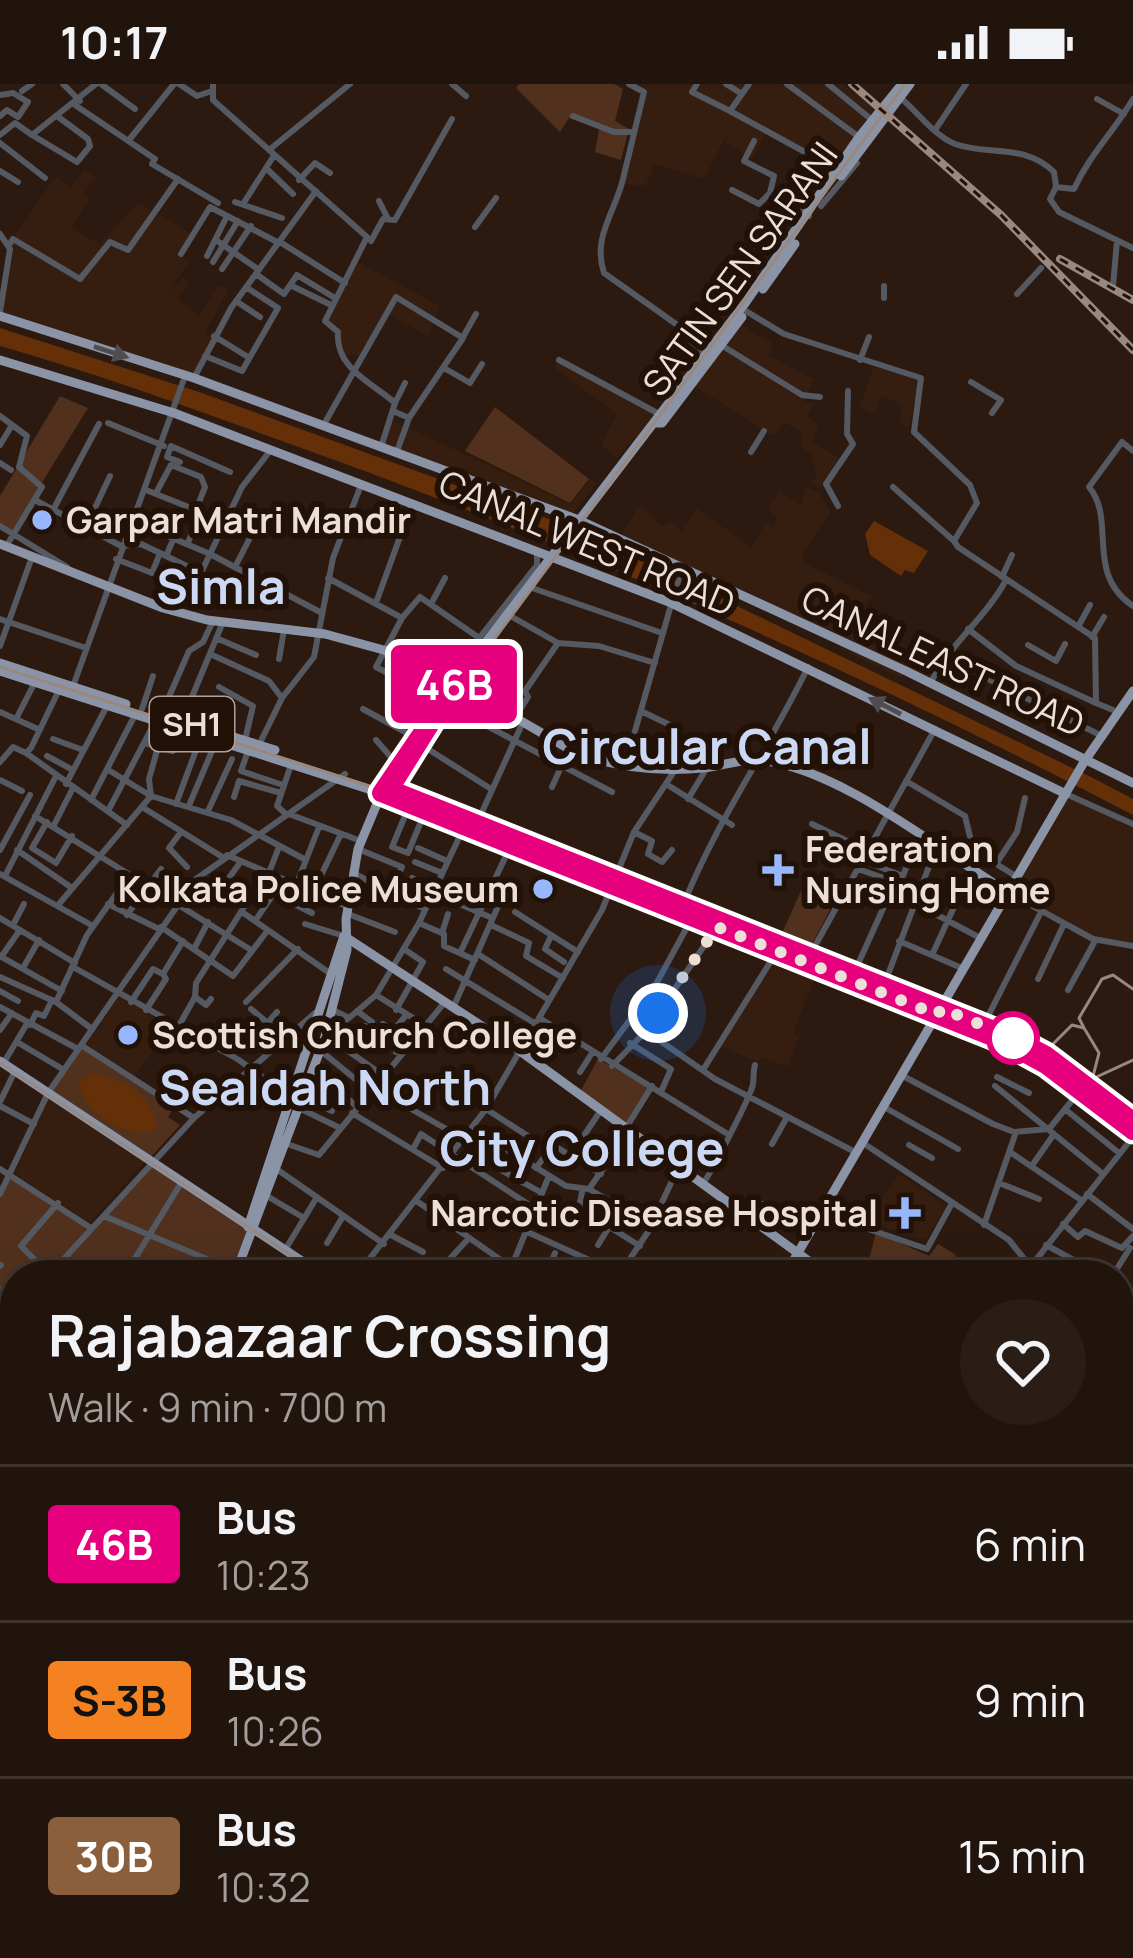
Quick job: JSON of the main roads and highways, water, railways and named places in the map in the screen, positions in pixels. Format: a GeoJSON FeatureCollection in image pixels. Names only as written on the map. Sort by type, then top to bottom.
{"type":"FeatureCollection","features":[{"type":"Feature","properties":{"kind":"main road","name":"SATIN SEN SARANI"},"geometry":{"type":"LineString","coordinates":[[661,418],[908,84]]}},
{"type":"Feature","properties":{"kind":"main road","name":"SATIN SEN SARANI"},"geometry":{"type":"LineString","coordinates":[[444,703],[483,639],[721,345],[859,136],[875,123]]}},
{"type":"Feature","properties":{"kind":"main road","name":"CANAL EAST ROAD"},"geometry":{"type":"LineString","coordinates":[[0,314],[579,520],[680,573],[931,683],[1133,783]]}},
{"type":"Feature","properties":{"kind":"main road","name":"CANAL WEST ROAD"},"geometry":{"type":"LineString","coordinates":[[0,360],[174,410],[669,600],[1067,791]]}},
{"type":"Feature","properties":{"kind":"main road"},"geometry":{"type":"LineString","coordinates":[[3,546],[105,587],[218,621],[321,633],[386,648],[457,682],[569,749],[625,766],[675,770],[761,761],[822,779],[1009,893]]}},
{"type":"Feature","properties":{"kind":"main road","name":"SH1"},"geometry":{"type":"LineString","coordinates":[[0,667],[35,682],[139,711]]}},
{"type":"Feature","properties":{"kind":"main road","name":"SH1"},"geometry":{"type":"LineString","coordinates":[[0,667],[342,776]]}},
{"type":"Feature","properties":{"kind":"main road"},"geometry":{"type":"LineString","coordinates":[[793,1260],[1067,791],[1133,691]]}},
{"type":"Feature","properties":{"kind":"main road"},"geometry":{"type":"LineString","coordinates":[[391,790],[398,765],[444,703]]}},
{"type":"Feature","properties":{"kind":"main road"},"geometry":{"type":"LineString","coordinates":[[309,1068],[321,1051],[331,974],[344,936],[362,845],[420,736],[444,703]]}},
{"type":"Feature","properties":{"kind":"main road","name":"SH1"},"geometry":{"type":"LineString","coordinates":[[181,724],[391,790],[983,1026],[1046,1055],[1082,1088],[1133,1121]]}},
{"type":"Feature","properties":{"kind":"main road","name":"SH1"},"geometry":{"type":"LineString","coordinates":[[391,790],[410,804],[615,881],[649,900],[683,907]]}},
{"type":"Feature","properties":{"kind":"main road"},"geometry":{"type":"LineString","coordinates":[[683,907],[692,918],[939,1012],[1002,1041],[1082,1088],[1133,1134]]}},
{"type":"Feature","properties":{"kind":"main road"},"geometry":{"type":"LineString","coordinates":[[344,936],[520,1051],[808,1260]]}},
{"type":"Feature","properties":{"kind":"main road"},"geometry":{"type":"LineString","coordinates":[[240,1260],[300,1103],[347,950],[344,936]]}},
{"type":"Feature","properties":{"kind":"main road"},"geometry":{"type":"LineString","coordinates":[[2,1062],[300,1260]]}},
{"type":"Feature","properties":{"kind":"main road"},"geometry":{"type":"LineString","coordinates":[[250,1229],[267,1196],[273,1166]]}},
{"type":"Feature","properties":{"kind":"tram line"},"geometry":{"type":"LineString","coordinates":[[397,794],[391,779],[905,84]]}},
{"type":"Feature","properties":{"kind":"tram line"},"geometry":{"type":"LineString","coordinates":[[0,667],[441,809],[791,948],[1037,1051],[1133,1123]]}},
{"type":"Feature","properties":{"kind":"tram line"},"geometry":{"type":"LineString","coordinates":[[1084,1028],[1079,1018],[1102,979],[1113,975],[1133,989]]}},
{"type":"Feature","properties":{"kind":"tram line"},"geometry":{"type":"LineString","coordinates":[[1037,1050],[1051,1046],[1072,1025],[1084,1028],[1099,1053],[1091,1084],[1097,1094]]}},
{"type":"Feature","properties":{"kind":"tram line"},"geometry":{"type":"LineString","coordinates":[[1090,1080],[1133,1060]]}},
{"type":"Feature","properties":{"kind":"tram line"},"geometry":{"type":"LineString","coordinates":[[0,1063],[298,1260]]}},
{"type":"Feature","properties":{"kind":"railway"},"geometry":{"type":"LineString","coordinates":[[852,84],[1001,215],[1133,350]]}},
{"type":"Feature","properties":{"kind":"railway"},"geometry":{"type":"LineString","coordinates":[[1060,259],[1133,300]]}},
{"type":"Feature","properties":{"kind":"place","name":"Garpar Matri Mandir"},"geometry":{"type":"Point","coordinates":[42,520]}},
{"type":"Feature","properties":{"kind":"place","name":"Federation Nursing Home"},"geometry":{"type":"Point","coordinates":[778,870]}},
{"type":"Feature","properties":{"kind":"place","name":"Kolkata Police Museum"},"geometry":{"type":"Point","coordinates":[543,889]}},
{"type":"Feature","properties":{"kind":"place","name":"Scottish Church College"},"geometry":{"type":"Point","coordinates":[128,1035]}},
{"type":"Feature","properties":{"kind":"place","name":"Narcotic Disease Hospital"},"geometry":{"type":"Point","coordinates":[905,1213]}},
{"type":"Feature","properties":{"kind":"district","name":"Simla"},"geometry":{"type":"Point","coordinates":[221,587]}},
{"type":"Feature","properties":{"kind":"district","name":"Circular Canal"},"geometry":{"type":"Point","coordinates":[707,747]}},
{"type":"Feature","properties":{"kind":"district","name":"Sealdah North"},"geometry":{"type":"Point","coordinates":[325,1088]}},
{"type":"Feature","properties":{"kind":"district","name":"City College"},"geometry":{"type":"Point","coordinates":[582,1149]}}]}
